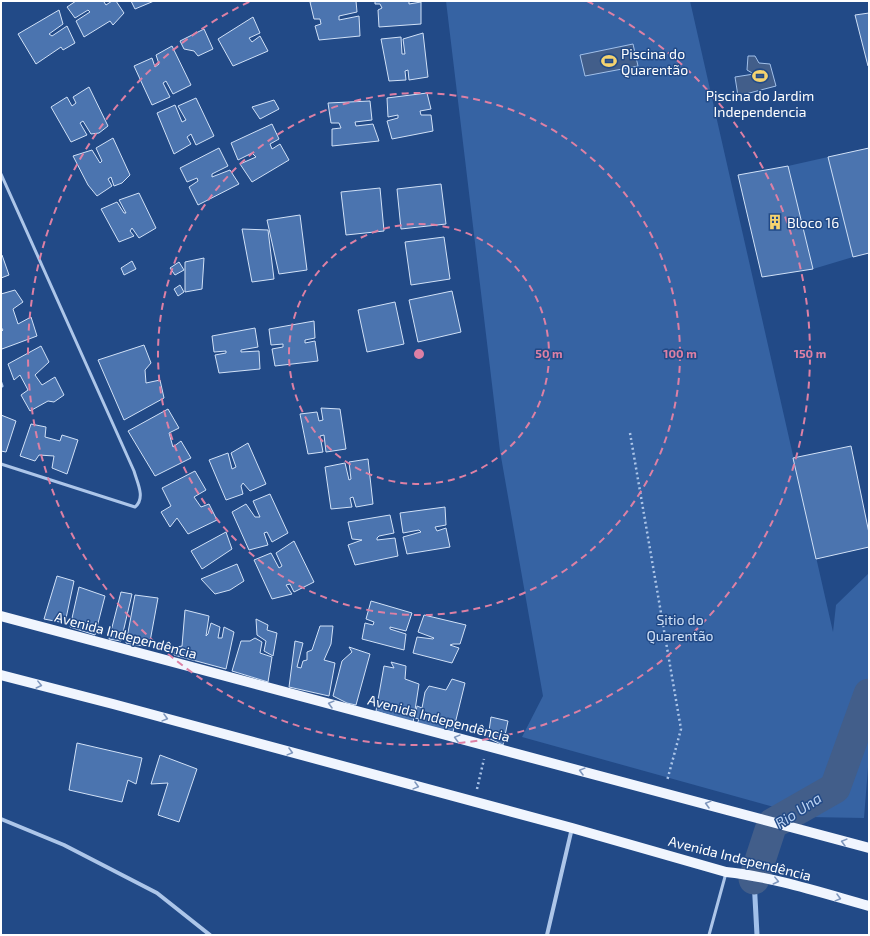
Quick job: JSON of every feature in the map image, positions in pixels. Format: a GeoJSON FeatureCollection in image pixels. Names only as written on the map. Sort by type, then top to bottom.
{"type":"FeatureCollection","features":[{"type":"Feature","properties":{"kind":"main road","name":"Avenida Independência"},"geometry":{"type":"LineString","coordinates":[[1,616],[869,848]]}},
{"type":"Feature","properties":{"kind":"main road","name":"Avenida Independência"},"geometry":{"type":"LineString","coordinates":[[1,675],[474,801],[726,872],[744,874],[808,889],[869,906]]}},
{"type":"Feature","properties":{"kind":"street"},"geometry":{"type":"LineString","coordinates":[[1,819],[64,845],[157,892],[210,935]]}},
{"type":"Feature","properties":{"kind":"street"},"geometry":{"type":"LineString","coordinates":[[547,935],[572,828]]}},
{"type":"Feature","properties":{"kind":"lane"},"geometry":{"type":"LineString","coordinates":[[1,174],[134,471],[142,496],[140,504],[135,507],[1,464]]}},
{"type":"Feature","properties":{"kind":"lane"},"geometry":{"type":"LineString","coordinates":[[709,935],[726,872]]}},
{"type":"Feature","properties":{"kind":"path"},"geometry":{"type":"LineString","coordinates":[[630,433],[680,729],[664,793]]}},
{"type":"Feature","properties":{"kind":"path"},"geometry":{"type":"LineString","coordinates":[[474,801],[487,746]]}},
{"type":"Feature","properties":{"kind":"green space","name":"Sitio do Quarentão"},"geometry":{"type":"Polygon","coordinates":[[[446,1],[690,1],[833,632],[836,605],[869,573],[869,755],[864,818],[809,817],[813,785],[774,807],[522,737],[543,696],[500,451],[446,1]]]}},
{"type":"Feature","properties":{"kind":"green space"},"geometry":{"type":"Polygon","coordinates":[[[828,157],[853,257],[813,269],[788,166],[828,157]]]}},
{"type":"Feature","properties":{"kind":"shaded area","name":"Piscina do Quarentão"},"geometry":{"type":"Polygon","coordinates":[[[633,44],[638,66],[585,76],[580,55],[633,44]]]}},
{"type":"Feature","properties":{"kind":"shaded area","name":"Piscina do Jardim Independencia"},"geometry":{"type":"Polygon","coordinates":[[[748,56],[755,56],[759,63],[770,64],[776,86],[738,96],[735,77],[754,74],[747,70],[748,56]]]}},
{"type":"Feature","properties":{"kind":"building"},"geometry":{"type":"Polygon","coordinates":[[[76,1],[106,1],[104,2],[106,5],[112,1],[116,1],[124,13],[113,25],[110,21],[84,37],[76,21],[90,12],[88,10],[75,18],[67,7],[76,1]]]}},
{"type":"Feature","properties":{"kind":"building"},"geometry":{"type":"Polygon","coordinates":[[[131,1],[154,1],[135,9],[131,1]]]}},
{"type":"Feature","properties":{"kind":"building"},"geometry":{"type":"Polygon","coordinates":[[[356,1],[357,12],[339,16],[339,20],[359,16],[360,36],[319,40],[315,26],[321,24],[320,19],[314,19],[310,2],[356,1]]]}},
{"type":"Feature","properties":{"kind":"building"},"geometry":{"type":"Polygon","coordinates":[[[375,1],[409,1],[409,4],[421,2],[421,24],[379,27],[378,10],[382,8],[380,4],[375,4],[375,1]]]}},
{"type":"Feature","properties":{"kind":"building"},"geometry":{"type":"Polygon","coordinates":[[[59,10],[63,24],[49,34],[52,36],[67,26],[75,43],[63,50],[61,47],[36,64],[18,34],[59,10]]]}},
{"type":"Feature","properties":{"kind":"building"},"geometry":{"type":"Polygon","coordinates":[[[869,13],[869,65],[868,66],[855,15],[869,13]]]}},
{"type":"Feature","properties":{"kind":"building"},"geometry":{"type":"Polygon","coordinates":[[[253,17],[260,33],[249,38],[252,42],[260,36],[268,51],[233,66],[218,39],[253,17]]]}},
{"type":"Feature","properties":{"kind":"building"},"geometry":{"type":"Polygon","coordinates":[[[204,29],[213,49],[198,56],[194,51],[184,49],[180,41],[204,29]]]}},
{"type":"Feature","properties":{"kind":"building"},"geometry":{"type":"Polygon","coordinates":[[[423,33],[428,77],[409,80],[408,70],[405,71],[406,80],[389,81],[381,39],[401,37],[402,54],[405,54],[403,39],[423,33]]]}},
{"type":"Feature","properties":{"kind":"building"},"geometry":{"type":"Polygon","coordinates":[[[172,46],[191,85],[173,94],[166,81],[163,83],[170,97],[152,105],[134,66],[152,58],[155,67],[159,64],[156,55],[172,46]]]}},
{"type":"Feature","properties":{"kind":"building"},"geometry":{"type":"Polygon","coordinates":[[[89,87],[108,126],[99,133],[91,134],[83,121],[80,123],[87,135],[71,142],[51,107],[67,97],[72,106],[76,103],[73,97],[89,87]]]}},
{"type":"Feature","properties":{"kind":"building"},"geometry":{"type":"Polygon","coordinates":[[[427,93],[431,109],[420,111],[421,115],[431,115],[433,131],[392,139],[387,121],[398,118],[398,115],[388,117],[387,98],[427,93]]]}},
{"type":"Feature","properties":{"kind":"building"},"geometry":{"type":"Polygon","coordinates":[[[196,98],[214,136],[196,145],[191,134],[187,137],[191,144],[174,154],[157,113],[175,105],[182,122],[186,120],[178,106],[196,98]]]}},
{"type":"Feature","properties":{"kind":"building"},"geometry":{"type":"Polygon","coordinates":[[[274,100],[279,109],[260,119],[252,107],[274,100]]]}},
{"type":"Feature","properties":{"kind":"building"},"geometry":{"type":"Polygon","coordinates":[[[370,101],[372,120],[355,122],[356,126],[373,124],[379,141],[332,146],[332,129],[341,128],[339,123],[331,123],[328,103],[370,101]]]}},
{"type":"Feature","properties":{"kind":"building"},"geometry":{"type":"Polygon","coordinates":[[[272,124],[279,139],[270,144],[272,149],[280,144],[289,160],[252,182],[240,164],[256,157],[252,153],[238,160],[231,143],[272,124]]]}},
{"type":"Feature","properties":{"kind":"building"},"geometry":{"type":"Polygon","coordinates":[[[113,138],[130,175],[122,183],[114,186],[111,177],[108,179],[112,186],[97,196],[88,185],[73,156],[92,150],[100,163],[102,161],[96,148],[113,138]]]}},
{"type":"Feature","properties":{"kind":"building"},"geometry":{"type":"Polygon","coordinates":[[[219,148],[228,166],[212,174],[212,177],[230,170],[239,184],[198,205],[189,187],[198,181],[197,178],[187,182],[180,168],[219,148]]]}},
{"type":"Feature","properties":{"kind":"building"},"geometry":{"type":"Polygon","coordinates":[[[869,148],[869,253],[853,257],[828,157],[869,148]]]}},
{"type":"Feature","properties":{"kind":"building","name":"Bloco 16"},"geometry":{"type":"Polygon","coordinates":[[[788,166],[813,269],[762,277],[738,175],[788,166]]]}},
{"type":"Feature","properties":{"kind":"building"},"geometry":{"type":"Polygon","coordinates":[[[441,184],[446,224],[401,229],[397,189],[441,184]]]}},
{"type":"Feature","properties":{"kind":"building"},"geometry":{"type":"Polygon","coordinates":[[[380,188],[384,231],[346,235],[341,192],[380,188]]]}},
{"type":"Feature","properties":{"kind":"building"},"geometry":{"type":"Polygon","coordinates":[[[139,193],[156,228],[139,238],[132,228],[130,231],[134,236],[119,242],[101,209],[117,202],[124,213],[126,213],[119,200],[139,193]]]}},
{"type":"Feature","properties":{"kind":"building"},"geometry":{"type":"Polygon","coordinates":[[[300,215],[307,270],[279,274],[267,220],[300,215]]]}},
{"type":"Feature","properties":{"kind":"building"},"geometry":{"type":"Polygon","coordinates":[[[242,229],[268,230],[274,279],[252,282],[242,229]]]}},
{"type":"Feature","properties":{"kind":"building"},"geometry":{"type":"Polygon","coordinates":[[[444,237],[450,279],[411,285],[405,242],[444,237]]]}},
{"type":"Feature","properties":{"kind":"building"},"geometry":{"type":"Polygon","coordinates":[[[1,255],[9,275],[1,278],[1,255]]]}},
{"type":"Feature","properties":{"kind":"building"},"geometry":{"type":"Polygon","coordinates":[[[204,258],[202,289],[185,292],[185,262],[204,258]]]}},
{"type":"Feature","properties":{"kind":"building"},"geometry":{"type":"Polygon","coordinates":[[[132,261],[136,269],[124,275],[121,268],[132,261]]]}},
{"type":"Feature","properties":{"kind":"building"},"geometry":{"type":"Polygon","coordinates":[[[179,262],[184,270],[175,275],[170,268],[179,262]]]}},
{"type":"Feature","properties":{"kind":"building"},"geometry":{"type":"Polygon","coordinates":[[[180,285],[184,292],[178,296],[174,289],[180,285]]]}},
{"type":"Feature","properties":{"kind":"building"},"geometry":{"type":"Polygon","coordinates":[[[15,290],[23,302],[13,309],[18,324],[31,317],[37,336],[2,349],[1,332],[3,330],[1,327],[1,294],[15,290]]]}},
{"type":"Feature","properties":{"kind":"building"},"geometry":{"type":"Polygon","coordinates":[[[452,291],[461,332],[418,342],[409,300],[452,291]]]}},
{"type":"Feature","properties":{"kind":"building"},"geometry":{"type":"Polygon","coordinates":[[[395,302],[404,344],[367,352],[358,310],[395,302]]]}},
{"type":"Feature","properties":{"kind":"building"},"geometry":{"type":"Polygon","coordinates":[[[314,321],[315,338],[305,340],[305,343],[315,341],[318,361],[275,366],[272,349],[283,347],[283,344],[271,345],[269,329],[314,321]]]}},
{"type":"Feature","properties":{"kind":"building"},"geometry":{"type":"Polygon","coordinates":[[[255,328],[258,347],[241,350],[241,352],[259,351],[260,369],[219,373],[215,355],[226,353],[226,351],[214,352],[212,336],[255,328]]]}},
{"type":"Feature","properties":{"kind":"building"},"geometry":{"type":"Polygon","coordinates":[[[144,345],[151,363],[145,370],[146,383],[160,380],[164,398],[124,420],[98,360],[144,345]]]}},
{"type":"Feature","properties":{"kind":"building"},"geometry":{"type":"Polygon","coordinates":[[[41,346],[49,362],[35,375],[42,385],[55,377],[64,395],[54,402],[48,401],[30,411],[21,395],[28,390],[20,375],[14,380],[8,364],[41,346]]]}},
{"type":"Feature","properties":{"kind":"building"},"geometry":{"type":"Polygon","coordinates":[[[321,408],[340,409],[346,449],[326,452],[324,435],[320,436],[323,452],[308,454],[300,414],[317,412],[319,421],[323,420],[321,408]]]}},
{"type":"Feature","properties":{"kind":"building"},"geometry":{"type":"Polygon","coordinates":[[[168,409],[179,428],[169,433],[173,447],[181,441],[191,458],[155,476],[128,431],[168,409]]]}},
{"type":"Feature","properties":{"kind":"building"},"geometry":{"type":"Polygon","coordinates":[[[1,415],[16,421],[6,452],[1,451],[1,415]]]}},
{"type":"Feature","properties":{"kind":"building"},"geometry":{"type":"Polygon","coordinates":[[[31,424],[46,427],[45,437],[60,441],[62,435],[78,440],[67,474],[52,468],[54,456],[39,455],[35,461],[20,456],[31,424]]]}},
{"type":"Feature","properties":{"kind":"building"},"geometry":{"type":"Polygon","coordinates":[[[248,443],[266,484],[250,491],[243,483],[241,486],[243,494],[226,500],[209,460],[228,453],[232,469],[236,467],[231,453],[248,443]]]}},
{"type":"Feature","properties":{"kind":"building"},"geometry":{"type":"Polygon","coordinates":[[[851,446],[869,533],[869,547],[816,559],[793,458],[851,446]]]}},
{"type":"Feature","properties":{"kind":"building"},"geometry":{"type":"Polygon","coordinates":[[[368,459],[373,504],[356,507],[353,497],[350,498],[352,507],[331,509],[325,467],[345,463],[349,480],[351,479],[349,462],[368,459]]]}},
{"type":"Feature","properties":{"kind":"building"},"geometry":{"type":"Polygon","coordinates":[[[195,471],[206,490],[194,497],[201,507],[209,504],[217,520],[188,534],[177,518],[170,527],[161,512],[171,506],[162,488],[195,471]]]}},
{"type":"Feature","properties":{"kind":"building"},"geometry":{"type":"Polygon","coordinates":[[[270,494],[288,533],[272,542],[267,532],[264,533],[268,545],[249,550],[232,512],[246,504],[255,517],[260,517],[253,501],[270,494]]]}},
{"type":"Feature","properties":{"kind":"building"},"geometry":{"type":"Polygon","coordinates":[[[445,507],[446,525],[435,527],[437,531],[446,528],[450,547],[407,554],[403,537],[421,532],[419,530],[403,533],[400,513],[445,507]]]}},
{"type":"Feature","properties":{"kind":"building"},"geometry":{"type":"Polygon","coordinates":[[[390,515],[394,533],[379,536],[377,540],[395,538],[398,556],[355,565],[348,545],[362,540],[352,539],[348,522],[390,515]]]}},
{"type":"Feature","properties":{"kind":"building"},"geometry":{"type":"Polygon","coordinates":[[[226,532],[232,549],[202,569],[191,551],[226,532]]]}},
{"type":"Feature","properties":{"kind":"building"},"geometry":{"type":"Polygon","coordinates":[[[294,541],[314,582],[294,592],[290,584],[286,585],[292,594],[272,599],[254,560],[271,553],[279,568],[282,566],[276,553],[294,541]]]}},
{"type":"Feature","properties":{"kind":"building"},"geometry":{"type":"Polygon","coordinates":[[[237,564],[244,581],[230,590],[215,594],[201,579],[237,564]]]}},
{"type":"Feature","properties":{"kind":"building"},"geometry":{"type":"Polygon","coordinates":[[[57,576],[74,581],[65,623],[44,619],[57,576]]]}},
{"type":"Feature","properties":{"kind":"building"},"geometry":{"type":"Polygon","coordinates":[[[79,587],[105,596],[95,635],[70,627],[79,587]]]}},
{"type":"Feature","properties":{"kind":"building"},"geometry":{"type":"Polygon","coordinates":[[[121,592],[132,594],[121,641],[109,639],[121,592]]]}},
{"type":"Feature","properties":{"kind":"building"},"geometry":{"type":"Polygon","coordinates":[[[135,595],[158,598],[149,647],[126,643],[135,595]]]}},
{"type":"Feature","properties":{"kind":"building"},"geometry":{"type":"Polygon","coordinates":[[[371,601],[412,613],[406,631],[390,627],[390,629],[406,634],[404,650],[362,639],[365,623],[373,625],[374,622],[366,619],[371,601]]]}},
{"type":"Feature","properties":{"kind":"building"},"geometry":{"type":"Polygon","coordinates":[[[185,610],[209,616],[206,636],[211,623],[220,627],[218,638],[222,638],[224,627],[234,632],[226,669],[174,655],[177,647],[182,646],[185,610]]]}},
{"type":"Feature","properties":{"kind":"building"},"geometry":{"type":"Polygon","coordinates":[[[424,615],[466,625],[460,644],[450,645],[459,648],[452,663],[413,653],[417,637],[434,638],[418,632],[424,615]]]}},
{"type":"Feature","properties":{"kind":"building"},"geometry":{"type":"Polygon","coordinates":[[[256,619],[268,625],[267,630],[277,633],[273,656],[264,651],[266,641],[257,635],[256,619]]]}},
{"type":"Feature","properties":{"kind":"building"},"geometry":{"type":"Polygon","coordinates":[[[320,626],[333,626],[331,644],[324,660],[335,663],[329,696],[289,687],[295,641],[303,643],[297,667],[301,668],[303,661],[307,660],[307,652],[312,650],[320,626]]]}},
{"type":"Feature","properties":{"kind":"building"},"geometry":{"type":"Polygon","coordinates":[[[255,638],[262,642],[260,653],[272,657],[268,682],[232,671],[241,641],[250,641],[255,638]]]}},
{"type":"Feature","properties":{"kind":"building"},"geometry":{"type":"Polygon","coordinates":[[[349,647],[370,654],[356,705],[347,703],[333,696],[342,661],[352,652],[349,647]]]}},
{"type":"Feature","properties":{"kind":"building"},"geometry":{"type":"Polygon","coordinates":[[[391,662],[406,666],[405,679],[419,684],[413,723],[376,711],[384,666],[394,668],[391,662]]]}},
{"type":"Feature","properties":{"kind":"building"},"geometry":{"type":"Polygon","coordinates":[[[452,679],[465,683],[453,732],[417,724],[419,719],[415,718],[417,706],[422,708],[425,692],[429,686],[446,690],[452,679]]]}},
{"type":"Feature","properties":{"kind":"building"},"geometry":{"type":"Polygon","coordinates":[[[491,717],[508,721],[503,745],[488,738],[491,717]]]}},
{"type":"Feature","properties":{"kind":"building"},"geometry":{"type":"Polygon","coordinates":[[[77,743],[142,758],[136,784],[128,780],[122,802],[69,790],[77,743]]]}},
{"type":"Feature","properties":{"kind":"building"},"geometry":{"type":"Polygon","coordinates":[[[160,755],[197,769],[179,822],[158,815],[168,783],[151,784],[160,755]]]}},
{"type":"Feature","properties":{"kind":"waterway","name":"Rio Una"},"geometry":{"type":"LineString","coordinates":[[754,879],[772,824],[835,788],[869,694]]}},
{"type":"Feature","properties":{"kind":"waterway","name":"Rio Una"},"geometry":{"type":"LineString","coordinates":[[754,879],[757,935]]}},
{"type":"Feature","properties":{"kind":"place","name":"Piscina do Quarentão"},"geometry":{"type":"Point","coordinates":[609,61]}},
{"type":"Feature","properties":{"kind":"place","name":"Piscina do Jardim Independencia"},"geometry":{"type":"Point","coordinates":[760,76]}},
{"type":"Feature","properties":{"kind":"place","name":"Bloco 16"},"geometry":{"type":"Point","coordinates":[775,222]}}]}
